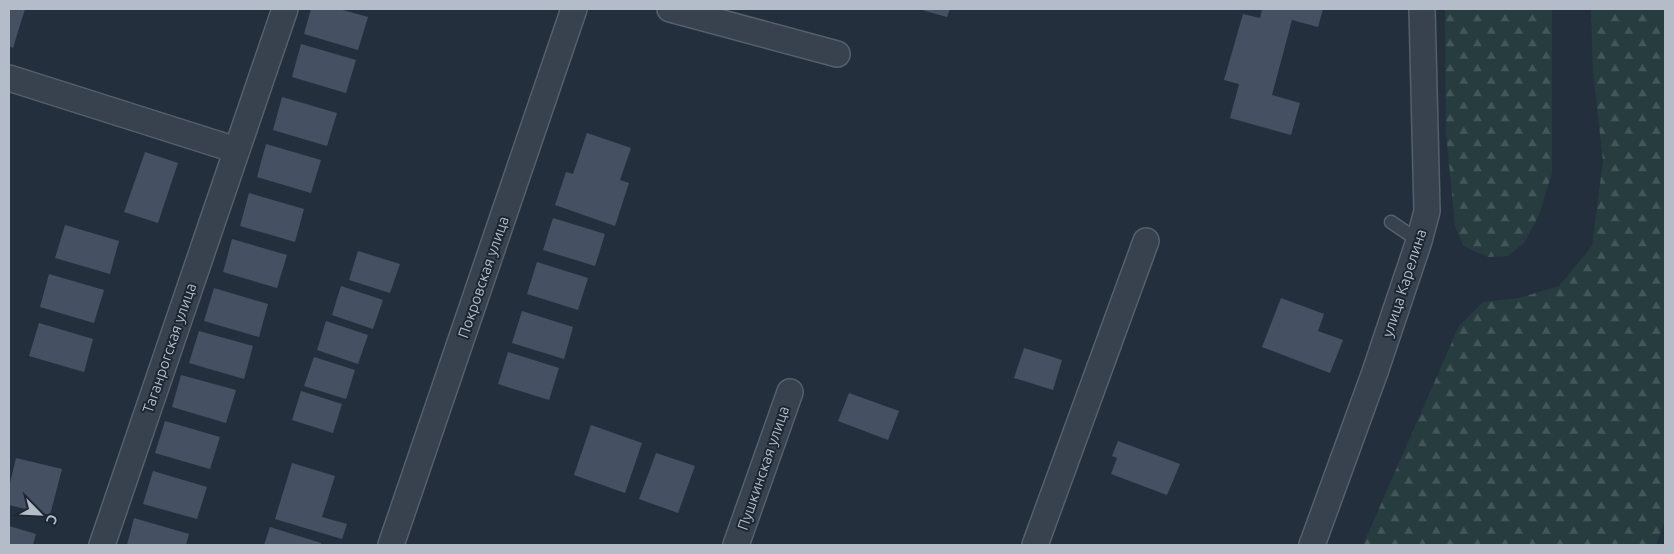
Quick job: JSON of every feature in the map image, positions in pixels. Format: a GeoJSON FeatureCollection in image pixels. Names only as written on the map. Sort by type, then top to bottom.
{"type":"FeatureCollection","features":[{"type":"Feature","properties":{"kind":"street","name":"Таганрогская улица"},"geometry":{"type":"LineString","coordinates":[[102,545],[284,9]]}},
{"type":"Feature","properties":{"kind":"street","name":"Покровская улица"},"geometry":{"type":"LineString","coordinates":[[391,545],[574,9]]}},
{"type":"Feature","properties":{"kind":"street"},"geometry":{"type":"LineString","coordinates":[[670,9],[836,54]]}},
{"type":"Feature","properties":{"kind":"street","name":"улица Карелина"},"geometry":{"type":"LineString","coordinates":[[1312,545],[1375,372],[1419,241],[1427,211],[1422,9]]}},
{"type":"Feature","properties":{"kind":"street"},"geometry":{"type":"LineString","coordinates":[[9,78],[236,150]]}},
{"type":"Feature","properties":{"kind":"street"},"geometry":{"type":"LineString","coordinates":[[1035,545],[1146,241]]}},
{"type":"Feature","properties":{"kind":"street","name":"Пушкинская улица"},"geometry":{"type":"LineString","coordinates":[[736,545],[790,392]]}},
{"type":"Feature","properties":{"kind":"lane"},"geometry":{"type":"LineString","coordinates":[[1391,222],[1419,241]]}},
{"type":"Feature","properties":{"kind":"green space"},"geometry":{"type":"Polygon","coordinates":[[[1445,9],[1552,9],[1552,173],[1539,215],[1524,243],[1508,256],[1488,257],[1463,246],[1455,225],[1446,133],[1445,9]]]}},
{"type":"Feature","properties":{"kind":"green space"},"geometry":{"type":"Polygon","coordinates":[[[1591,9],[1665,9],[1665,520],[1656,545],[1363,545],[1459,326],[1483,302],[1519,298],[1559,286],[1592,246],[1603,161],[1593,71],[1591,9]]]}},
{"type":"Feature","properties":{"kind":"building"},"geometry":{"type":"Polygon","coordinates":[[[9,9],[25,9],[13,48],[9,46],[9,9]]]}},
{"type":"Feature","properties":{"kind":"building"},"geometry":{"type":"Polygon","coordinates":[[[311,9],[339,9],[368,17],[358,50],[304,34],[311,9]]]}},
{"type":"Feature","properties":{"kind":"building"},"geometry":{"type":"Polygon","coordinates":[[[918,9],[950,9],[947,17],[918,9]]]}},
{"type":"Feature","properties":{"kind":"building"},"geometry":{"type":"Polygon","coordinates":[[[1262,9],[1323,9],[1318,27],[1292,20],[1272,95],[1300,103],[1291,135],[1230,118],[1239,84],[1224,80],[1243,14],[1260,18],[1262,9]]]}},
{"type":"Feature","properties":{"kind":"building"},"geometry":{"type":"Polygon","coordinates":[[[301,44],[356,60],[346,93],[292,77],[301,44]]]}},
{"type":"Feature","properties":{"kind":"building"},"geometry":{"type":"Polygon","coordinates":[[[282,97],[337,113],[327,146],[273,130],[282,97]]]}},
{"type":"Feature","properties":{"kind":"building"},"geometry":{"type":"Polygon","coordinates":[[[587,133],[631,148],[620,180],[629,183],[615,226],[555,205],[566,172],[573,174],[587,133]]]}},
{"type":"Feature","properties":{"kind":"building"},"geometry":{"type":"Polygon","coordinates":[[[266,144],[321,160],[311,193],[257,177],[266,144]]]}},
{"type":"Feature","properties":{"kind":"building"},"geometry":{"type":"Polygon","coordinates":[[[145,152],[178,163],[158,223],[124,212],[145,152]]]}},
{"type":"Feature","properties":{"kind":"building"},"geometry":{"type":"Polygon","coordinates":[[[249,193],[304,209],[295,242],[240,226],[249,193]]]}},
{"type":"Feature","properties":{"kind":"building"},"geometry":{"type":"Polygon","coordinates":[[[553,218],[605,234],[595,266],[543,250],[553,218]]]}},
{"type":"Feature","properties":{"kind":"building"},"geometry":{"type":"Polygon","coordinates":[[[65,225],[119,241],[110,274],[55,258],[65,225]]]}},
{"type":"Feature","properties":{"kind":"building"},"geometry":{"type":"Polygon","coordinates":[[[232,239],[287,255],[277,288],[223,272],[232,239]]]}},
{"type":"Feature","properties":{"kind":"building"},"geometry":{"type":"Polygon","coordinates":[[[358,251],[400,264],[390,293],[349,280],[358,251]]]}},
{"type":"Feature","properties":{"kind":"building"},"geometry":{"type":"Polygon","coordinates":[[[537,262],[588,278],[578,310],[527,294],[537,262]]]}},
{"type":"Feature","properties":{"kind":"building"},"geometry":{"type":"Polygon","coordinates":[[[49,274],[104,290],[94,323],[40,307],[49,274]]]}},
{"type":"Feature","properties":{"kind":"building"},"geometry":{"type":"Polygon","coordinates":[[[341,286],[383,300],[373,329],[332,315],[341,286]]]}},
{"type":"Feature","properties":{"kind":"building"},"geometry":{"type":"Polygon","coordinates":[[[214,288],[268,304],[259,337],[204,321],[214,288]]]}},
{"type":"Feature","properties":{"kind":"building"},"geometry":{"type":"Polygon","coordinates":[[[1281,298],[1324,314],[1318,331],[1343,340],[1330,373],[1262,347],[1281,298]]]}},
{"type":"Feature","properties":{"kind":"building"},"geometry":{"type":"Polygon","coordinates":[[[522,311],[573,327],[564,359],[512,343],[522,311]]]}},
{"type":"Feature","properties":{"kind":"building"},"geometry":{"type":"Polygon","coordinates":[[[326,321],[368,335],[358,364],[317,350],[326,321]]]}},
{"type":"Feature","properties":{"kind":"building"},"geometry":{"type":"Polygon","coordinates":[[[39,323],[93,339],[84,372],[29,356],[39,323]]]}},
{"type":"Feature","properties":{"kind":"building"},"geometry":{"type":"Polygon","coordinates":[[[199,331],[253,346],[244,379],[189,363],[199,331]]]}},
{"type":"Feature","properties":{"kind":"building"},"geometry":{"type":"Polygon","coordinates":[[[1024,348],[1062,360],[1053,390],[1014,378],[1024,348]]]}},
{"type":"Feature","properties":{"kind":"building"},"geometry":{"type":"Polygon","coordinates":[[[508,352],[559,368],[549,400],[498,384],[508,352]]]}},
{"type":"Feature","properties":{"kind":"building"},"geometry":{"type":"Polygon","coordinates":[[[314,357],[355,370],[346,399],[304,386],[314,357]]]}},
{"type":"Feature","properties":{"kind":"building"},"geometry":{"type":"Polygon","coordinates":[[[181,375],[236,390],[226,423],[172,407],[181,375]]]}},
{"type":"Feature","properties":{"kind":"building"},"geometry":{"type":"Polygon","coordinates":[[[301,391],[342,404],[333,433],[292,420],[301,391]]]}},
{"type":"Feature","properties":{"kind":"building"},"geometry":{"type":"Polygon","coordinates":[[[849,393],[899,411],[888,440],[838,421],[849,393]]]}},
{"type":"Feature","properties":{"kind":"building"},"geometry":{"type":"Polygon","coordinates":[[[165,421],[220,437],[210,469],[155,453],[165,421]]]}},
{"type":"Feature","properties":{"kind":"building"},"geometry":{"type":"Polygon","coordinates":[[[591,425],[642,443],[625,493],[574,475],[591,425]]]}},
{"type":"Feature","properties":{"kind":"building"},"geometry":{"type":"Polygon","coordinates":[[[1118,441],[1180,464],[1167,495],[1111,474],[1117,458],[1112,456],[1118,441]]]}},
{"type":"Feature","properties":{"kind":"building"},"geometry":{"type":"Polygon","coordinates":[[[656,453],[695,466],[678,513],[639,499],[656,453]]]}},
{"type":"Feature","properties":{"kind":"building"},"geometry":{"type":"Polygon","coordinates":[[[16,458],[62,469],[50,515],[9,505],[9,487],[16,458]]]}},
{"type":"Feature","properties":{"kind":"building"},"geometry":{"type":"Polygon","coordinates":[[[292,463],[335,476],[322,517],[347,524],[342,539],[275,519],[292,463]]]}},
{"type":"Feature","properties":{"kind":"building"},"geometry":{"type":"Polygon","coordinates":[[[153,471],[207,487],[197,519],[143,504],[153,471]]]}},
{"type":"Feature","properties":{"kind":"building"},"geometry":{"type":"Polygon","coordinates":[[[134,518],[189,534],[186,545],[127,545],[134,518]]]}},
{"type":"Feature","properties":{"kind":"building"},"geometry":{"type":"Polygon","coordinates":[[[9,526],[36,534],[33,545],[9,545],[9,526]]]}},
{"type":"Feature","properties":{"kind":"building"},"geometry":{"type":"Polygon","coordinates":[[[270,527],[321,543],[321,545],[264,545],[270,527]]]}}]}
